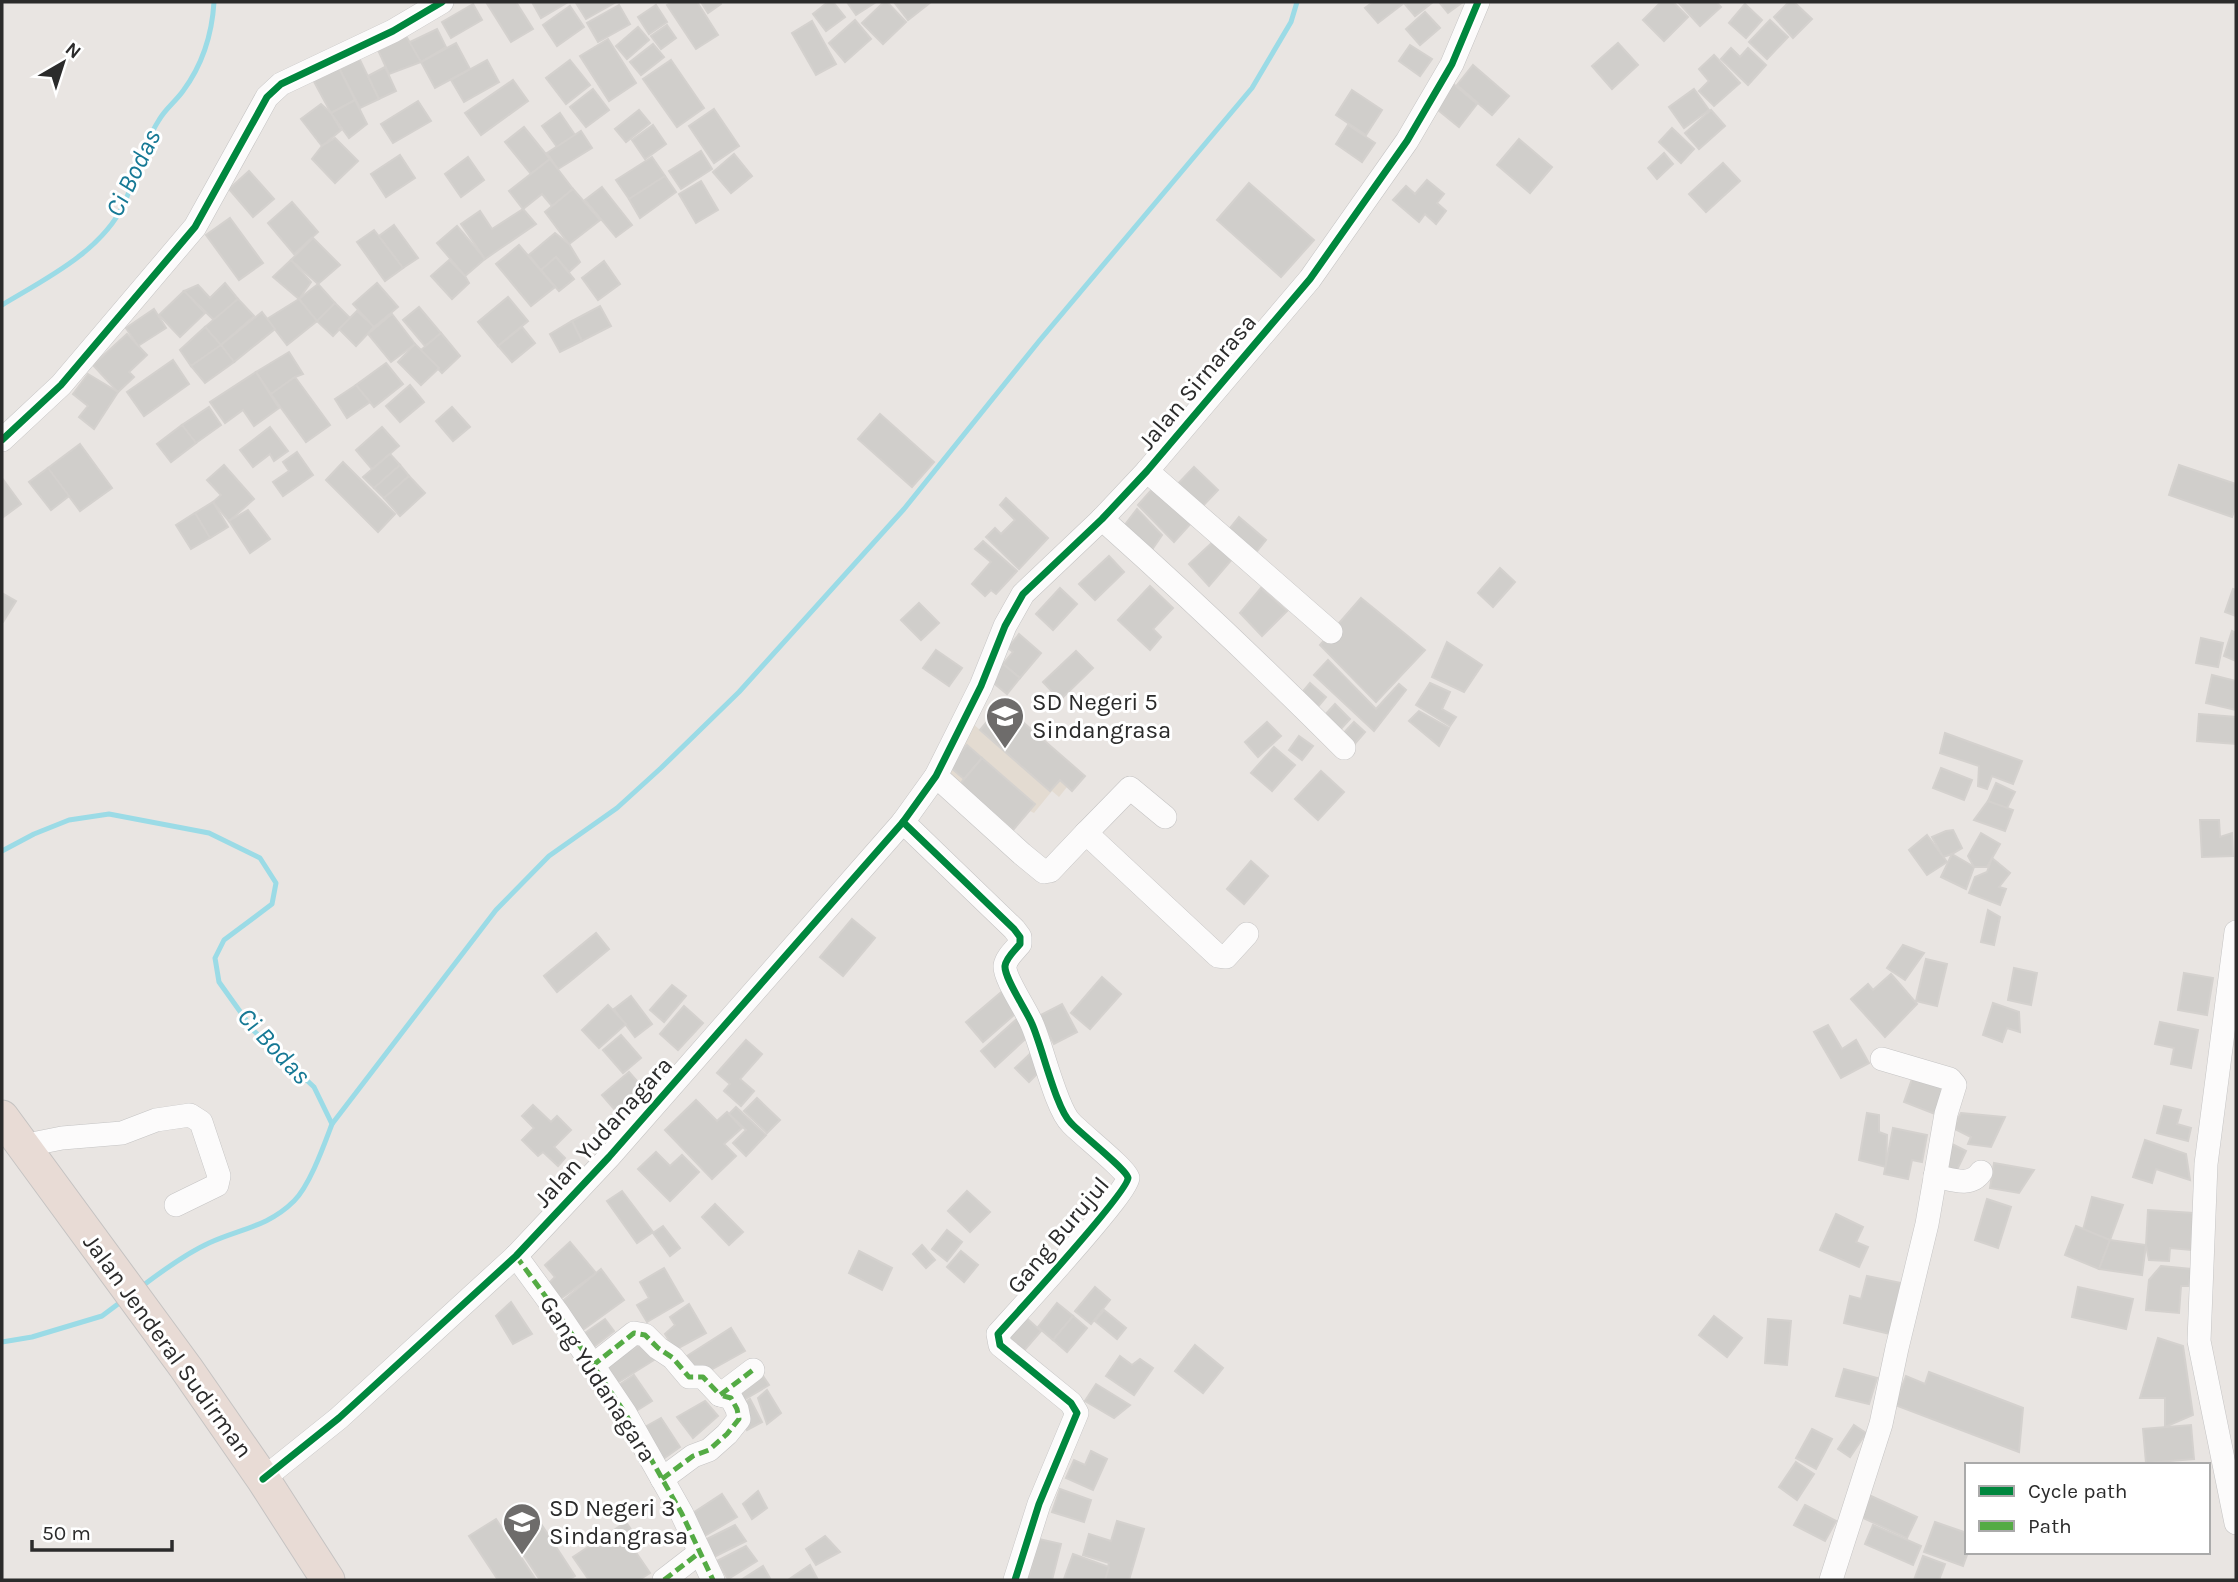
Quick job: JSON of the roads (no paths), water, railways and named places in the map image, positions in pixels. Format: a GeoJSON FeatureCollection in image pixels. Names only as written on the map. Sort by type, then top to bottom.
{"type":"FeatureCollection","features":[{"type":"Feature","properties":{"kind":"highway","name":"Jalan Jenderal Sudirman"},"geometry":{"type":"LineString","coordinates":[[2,1117],[263,1479],[328,1580]]}},
{"type":"Feature","properties":{"kind":"street"},"geometry":{"type":"LineString","coordinates":[[2,440],[61,385],[195,227],[267,97],[281,84],[393,31],[442,2]]}},
{"type":"Feature","properties":{"kind":"street","name":"Jalan Sirnarasa"},"geometry":{"type":"LineString","coordinates":[[936,776],[981,686],[1005,626],[1023,594],[1102,519],[1147,471],[1310,279],[1407,141],[1451,64],[1478,2]]}},
{"type":"Feature","properties":{"kind":"street"},"geometry":{"type":"LineString","coordinates":[[1147,471],[1331,632]]}},
{"type":"Feature","properties":{"kind":"street"},"geometry":{"type":"LineString","coordinates":[[1102,519],[1276,679],[1343,748]]}},
{"type":"Feature","properties":{"kind":"street"},"geometry":{"type":"LineString","coordinates":[[936,776],[1021,854],[1045,872],[1050,871],[1130,788],[1165,817]]}},
{"type":"Feature","properties":{"kind":"street","name":"Jalan Yudanagara"},"geometry":{"type":"LineString","coordinates":[[263,1479],[340,1418],[516,1256],[609,1157],[903,822],[936,776]]}},
{"type":"Feature","properties":{"kind":"street","name":"Gang Burujul"},"geometry":{"type":"LineString","coordinates":[[903,822],[1020,937],[1020,944],[1006,961],[1006,973],[1032,1023],[1068,1120],[1128,1175],[1128,1182],[1109,1207],[998,1334],[1000,1345],[1071,1403],[1077,1413],[1039,1504],[1015,1580]]}},
{"type":"Feature","properties":{"kind":"street"},"geometry":{"type":"LineString","coordinates":[[1086,833],[1218,956],[1226,957],[1230,954],[1247,934]]}},
{"type":"Feature","properties":{"kind":"street"},"geometry":{"type":"LineString","coordinates":[[2236,932],[2206,1164],[2199,1340],[2236,1523]]}},
{"type":"Feature","properties":{"kind":"street"},"geometry":{"type":"LineString","coordinates":[[1830,1580],[1881,1424],[1927,1224],[1946,1114],[1955,1085],[1950,1079],[1882,1059]]}},
{"type":"Feature","properties":{"kind":"street"},"geometry":{"type":"LineString","coordinates":[[22,1146],[62,1138],[122,1133],[156,1120],[190,1115],[201,1122],[219,1176],[217,1185],[176,1205]]}},
{"type":"Feature","properties":{"kind":"street"},"geometry":{"type":"LineString","coordinates":[[1935,1176],[1965,1182],[1977,1177],[1981,1172]]}},
{"type":"Feature","properties":{"kind":"street","name":"Gang Yudanagara"},"geometry":{"type":"LineString","coordinates":[[516,1256],[625,1413],[682,1514],[713,1580]]}},
{"type":"Feature","properties":{"kind":"street"},"geometry":{"type":"LineString","coordinates":[[592,1366],[634,1333],[639,1332],[673,1358],[686,1375],[703,1377],[720,1395],[731,1398],[740,1419],[709,1450],[693,1456],[662,1479]]}},
{"type":"Feature","properties":{"kind":"street"},"geometry":{"type":"LineString","coordinates":[[720,1395],[753,1370]]}},
{"type":"Feature","properties":{"kind":"street"},"geometry":{"type":"LineString","coordinates":[[664,1580],[699,1553]]}},
{"type":"Feature","properties":{"kind":"waterway","name":"Ci Bodas"},"geometry":{"type":"LineString","coordinates":[[2,305],[70,263],[87,250],[114,221],[124,204],[153,130],[190,81],[201,60],[209,38],[214,2]]}},
{"type":"Feature","properties":{"kind":"waterway"},"geometry":{"type":"LineString","coordinates":[[332,1124],[496,910],[549,856],[617,808],[739,692],[904,509],[1040,340],[1252,88],[1291,22],[1297,2]]}},
{"type":"Feature","properties":{"kind":"waterway","name":"Ci Bodas"},"geometry":{"type":"LineString","coordinates":[[2,851],[69,820],[109,814],[209,833],[260,858],[276,883],[272,904],[224,940],[215,958],[219,982],[254,1031],[314,1087],[332,1124],[306,1185],[284,1210],[264,1222],[200,1247],[141,1287]]}},
{"type":"Feature","properties":{"kind":"waterway","name":"Ci Bodas"},"geometry":{"type":"LineString","coordinates":[[2,1342],[32,1337],[102,1316],[122,1301]]}},
{"type":"Feature","properties":{"kind":"place","name":"SD Negeri 5 Sindangrasa"},"geometry":{"type":"Point","coordinates":[1005,750]}},
{"type":"Feature","properties":{"kind":"place","name":"SD Negeri 3 Sindangrasa"},"geometry":{"type":"Point","coordinates":[522,1556]}}]}
